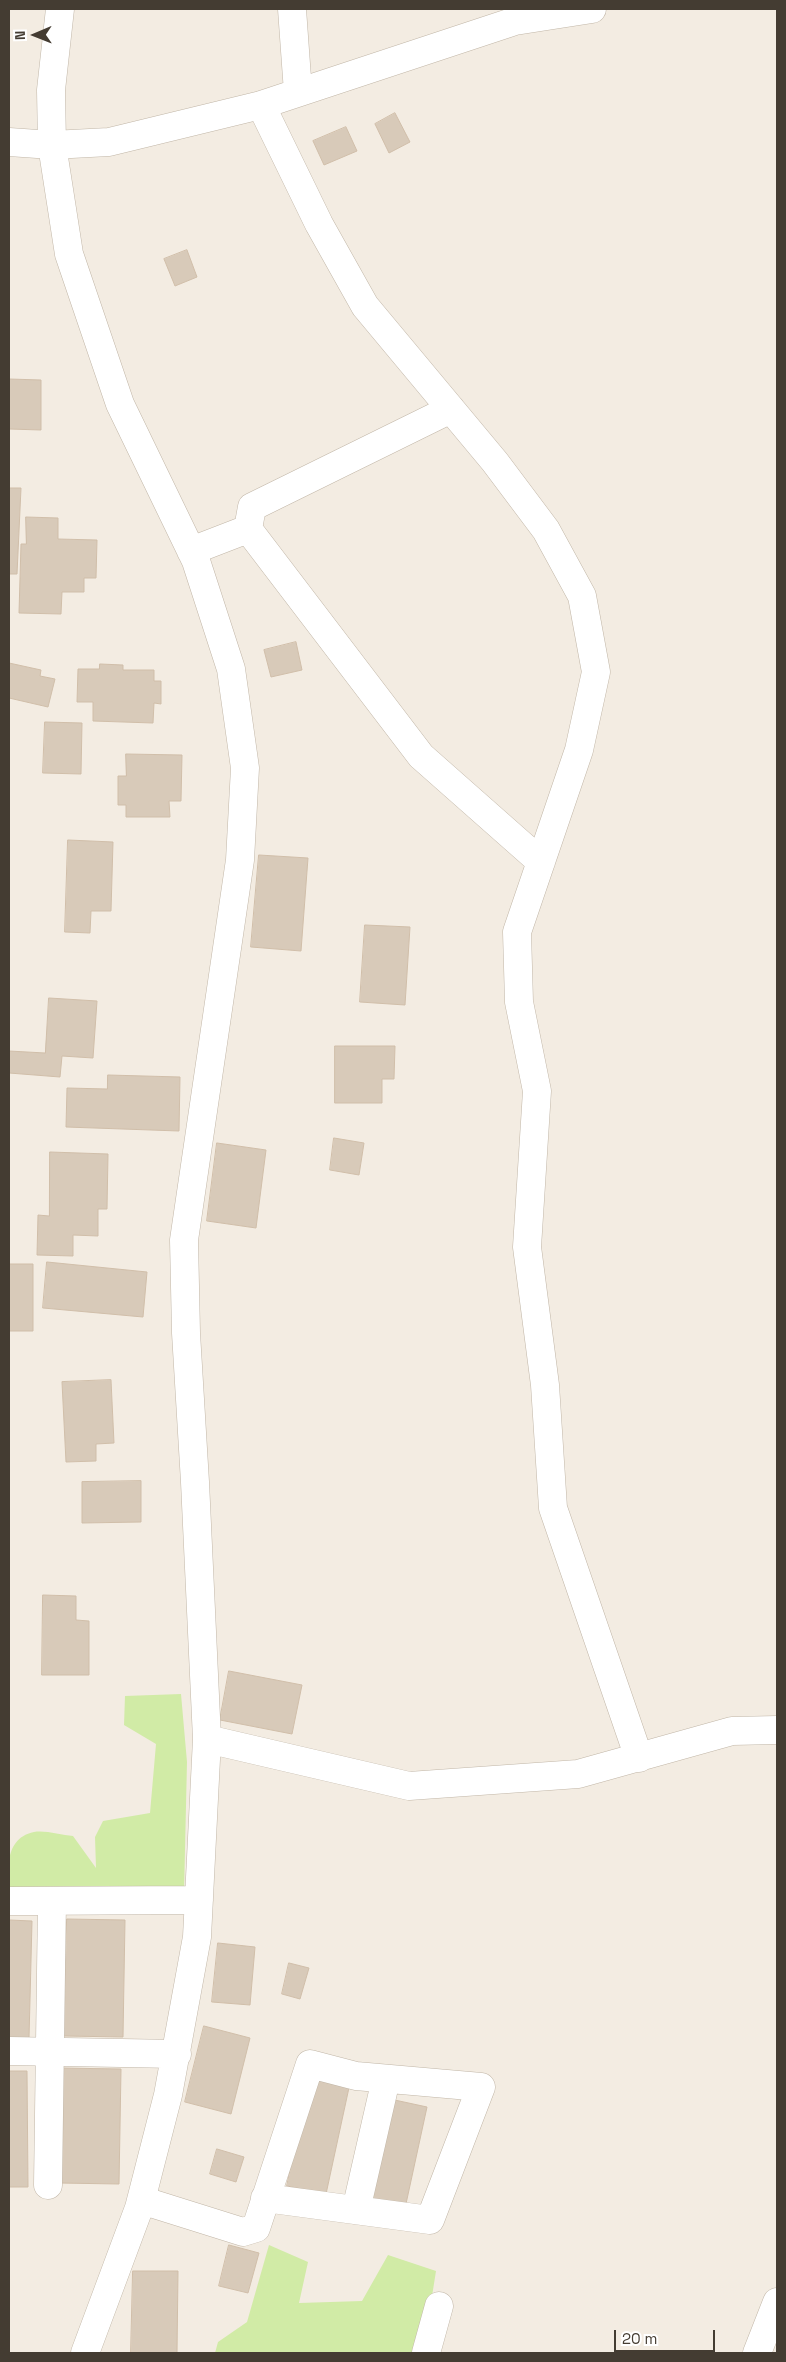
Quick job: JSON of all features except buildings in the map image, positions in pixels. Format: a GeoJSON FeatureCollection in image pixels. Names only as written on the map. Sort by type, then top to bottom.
{"type":"FeatureCollection","features":[{"type":"Feature","properties":{"kind":"street"},"geometry":{"type":"LineString","coordinates":[[60,9],[51,90],[52,145],[69,254],[120,404],[191,551],[231,669],[245,768],[240,860],[184,1240],[186,1333],[195,1472],[207,1739],[197,1937],[177,2054],[141,2200],[85,2353]]}},
{"type":"Feature","properties":{"kind":"street"},"geometry":{"type":"LineString","coordinates":[[292,9],[298,92]]}},
{"type":"Feature","properties":{"kind":"street"},"geometry":{"type":"LineString","coordinates":[[9,142],[52,145],[110,142],[261,105],[515,20],[592,9]]}},
{"type":"Feature","properties":{"kind":"street"},"geometry":{"type":"LineString","coordinates":[[261,105],[319,224],[365,306],[495,462],[546,530],[582,596],[596,672],[579,750],[517,932],[520,1002],[537,1091],[527,1247],[545,1385],[552,1508],[639,1758]]}},
{"type":"Feature","properties":{"kind":"street"},"geometry":{"type":"LineString","coordinates":[[451,409],[252,507],[248,529],[421,756],[541,862]]}},
{"type":"Feature","properties":{"kind":"street"},"geometry":{"type":"LineString","coordinates":[[191,551],[248,529]]}},
{"type":"Feature","properties":{"kind":"street"},"geometry":{"type":"LineString","coordinates":[[207,1739],[409,1786],[578,1774],[732,1731],[777,1730]]}},
{"type":"Feature","properties":{"kind":"street"},"geometry":{"type":"LineString","coordinates":[[9,1901],[199,1900]]}},
{"type":"Feature","properties":{"kind":"street"},"geometry":{"type":"LineString","coordinates":[[48,2185],[52,1901]]}},
{"type":"Feature","properties":{"kind":"street"},"geometry":{"type":"LineString","coordinates":[[9,2051],[177,2054]]}},
{"type":"Feature","properties":{"kind":"street"},"geometry":{"type":"LineString","coordinates":[[141,2200],[243,2232],[256,2228],[265,2198],[310,2064],[356,2076],[481,2087],[430,2220],[265,2198]]}},
{"type":"Feature","properties":{"kind":"street"},"geometry":{"type":"LineString","coordinates":[[356,2210],[386,2079]]}},
{"type":"Feature","properties":{"kind":"street"},"geometry":{"type":"LineString","coordinates":[[757,2353],[777,2302]]}},
{"type":"Feature","properties":{"kind":"street"},"geometry":{"type":"LineString","coordinates":[[426,2353],[439,2306]]}},
{"type":"Feature","properties":{"kind":"green space"},"geometry":{"type":"Polygon","coordinates":[[[181,1694],[187,1762],[184,1893],[9,1907],[9,1862],[11,1852],[23,1836],[34,1832],[48,1832],[73,1836],[96,1868],[95,1837],[103,1821],[150,1813],[156,1744],[124,1725],[125,1696],[181,1694]]]}},
{"type":"Feature","properties":{"kind":"green space"},"geometry":{"type":"Polygon","coordinates":[[[269,2245],[308,2262],[299,2303],[362,2301],[388,2255],[436,2271],[423,2353],[215,2353],[218,2342],[247,2322],[269,2245]]]}}]}
